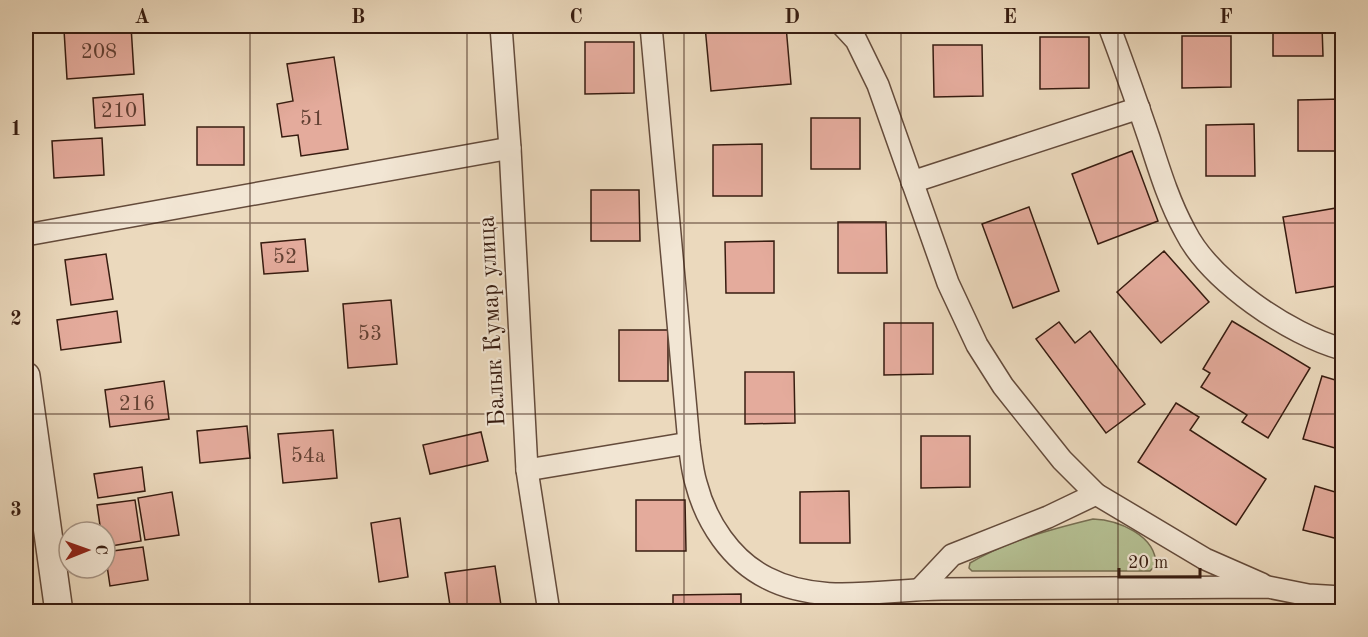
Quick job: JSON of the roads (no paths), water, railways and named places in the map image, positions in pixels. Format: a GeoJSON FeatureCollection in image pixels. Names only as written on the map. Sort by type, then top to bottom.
{"type":"FeatureCollection","features":[{"type":"Feature","properties":{"kind":"street","name":"Балык Кумар улица"},"geometry":{"type":"LineString","coordinates":[[501,26],[510,148],[527,470],[549,612]]}},
{"type":"Feature","properties":{"kind":"street"},"geometry":{"type":"LineString","coordinates":[[651,26],[689,443],[696,484],[712,525],[740,560],[767,578],[796,589],[829,595],[920,589],[1268,587],[1308,595],[1342,597]]}},
{"type":"Feature","properties":{"kind":"street"},"geometry":{"type":"LineString","coordinates":[[843,26],[856,40],[878,85],[948,283],[977,345],[1003,386],[1062,460],[1096,494],[1205,559],[1268,587]]}},
{"type":"Feature","properties":{"kind":"street"},"geometry":{"type":"LineString","coordinates":[[1109,26],[1162,177],[1185,233],[1215,272],[1246,299],[1288,326],[1326,345],[1342,349]]}},
{"type":"Feature","properties":{"kind":"street"},"geometry":{"type":"LineString","coordinates":[[912,182],[1138,108]]}},
{"type":"Feature","properties":{"kind":"street"},"geometry":{"type":"LineString","coordinates":[[26,235],[510,148]]}},
{"type":"Feature","properties":{"kind":"street"},"geometry":{"type":"LineString","coordinates":[[26,376],[59,612]]}},
{"type":"Feature","properties":{"kind":"street"},"geometry":{"type":"LineString","coordinates":[[527,470],[689,443]]}},
{"type":"Feature","properties":{"kind":"street"},"geometry":{"type":"LineString","coordinates":[[920,589],[952,555],[1048,517],[1096,494]]}}]}
